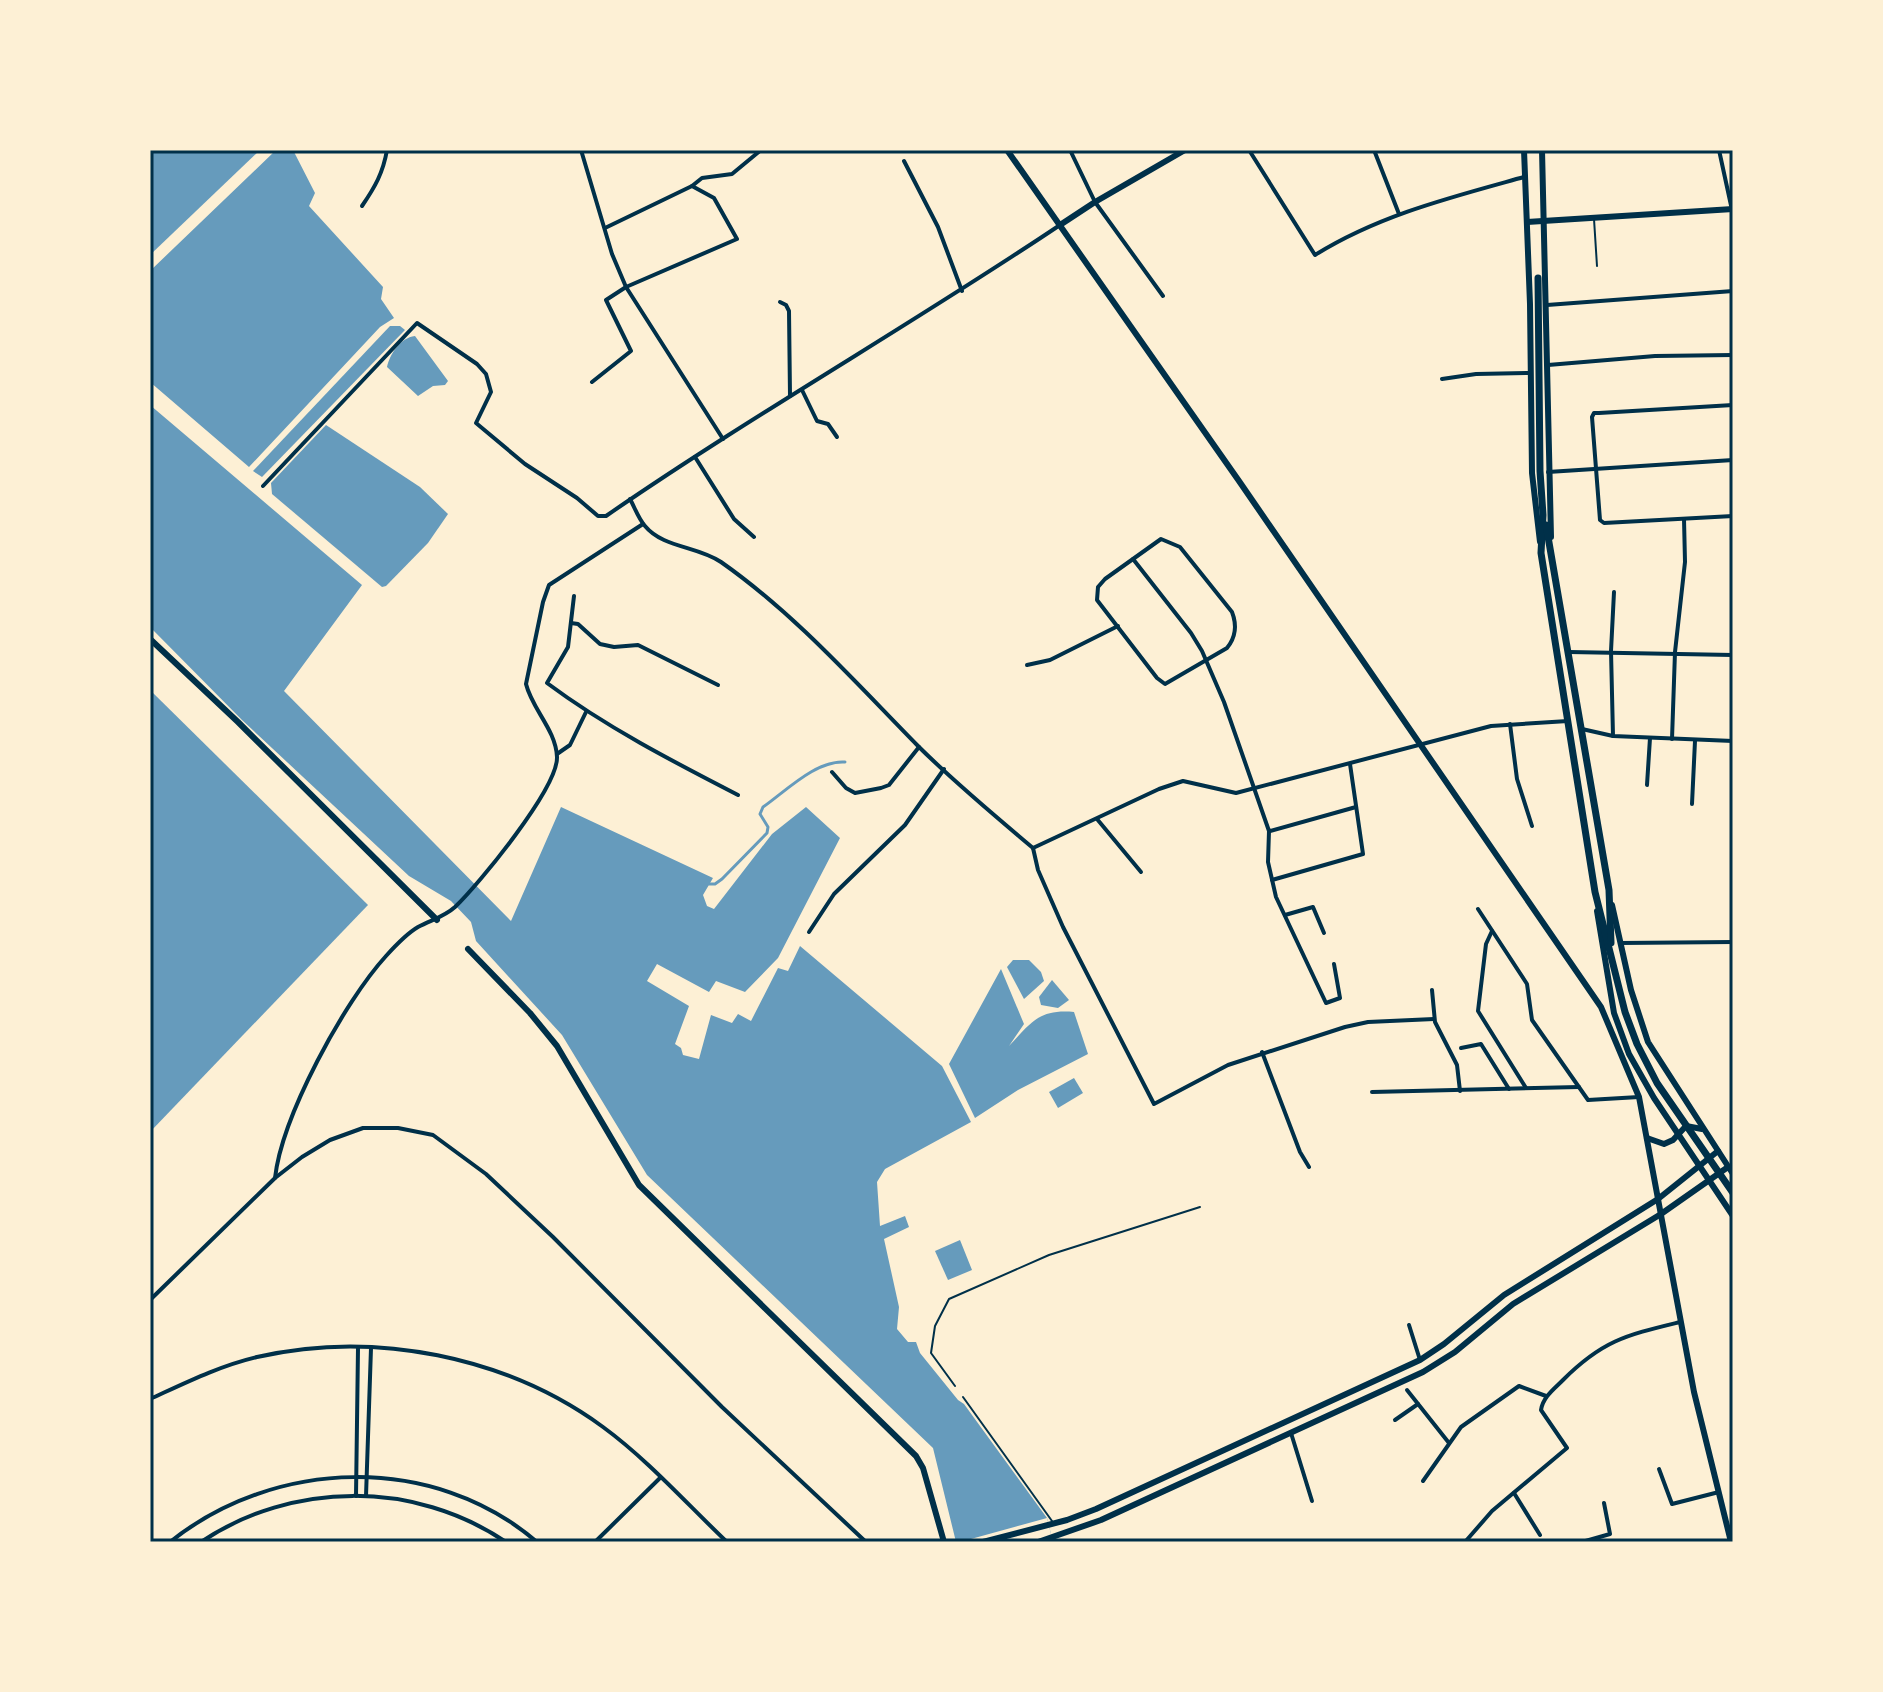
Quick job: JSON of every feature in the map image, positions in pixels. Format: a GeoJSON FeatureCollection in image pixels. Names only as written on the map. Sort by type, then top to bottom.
{"type":"FeatureCollection","features":[{"type":"Feature","properties":{"kind":"main road"},"geometry":{"type":"LineString","coordinates":[[1007,150],[1601,1007],[1639,1097],[1694,1392],[1731,1542]]}},
{"type":"Feature","properties":{"kind":"main road"},"geometry":{"type":"LineString","coordinates":[[1060,225],[1185,150]]}},
{"type":"Feature","properties":{"kind":"main road"},"geometry":{"type":"LineString","coordinates":[[1524,150],[1532,473],[1541,553],[1607,982],[1620,1034],[1642,1079],[1733,1216]]}},
{"type":"Feature","properties":{"kind":"main road"},"geometry":{"type":"LineString","coordinates":[[1542,150],[1552,553]]}},
{"type":"Feature","properties":{"kind":"main road"},"geometry":{"type":"LineString","coordinates":[[1527,222],[1732,210]]}},
{"type":"Feature","properties":{"kind":"main road"},"geometry":{"type":"LineString","coordinates":[[1538,278],[1543,515],[1541,553]]}},
{"type":"Feature","properties":{"kind":"main road"},"geometry":{"type":"LineString","coordinates":[[1543,515],[1609,890],[1631,990],[1648,1042],[1733,1174]]}},
{"type":"Feature","properties":{"kind":"main road"},"geometry":{"type":"LineString","coordinates":[[150,639],[437,920]]}},
{"type":"Feature","properties":{"kind":"main road"},"geometry":{"type":"LineString","coordinates":[[1609,890],[1614,969]]}},
{"type":"Feature","properties":{"kind":"main road"},"geometry":{"type":"LineString","coordinates":[[1595,892],[1637,1044],[1657,1083],[1733,1193]]}},
{"type":"Feature","properties":{"kind":"main road"},"geometry":{"type":"LineString","coordinates":[[468,949],[530,1013],[557,1046],[639,1185],[916,1456],[927,1479],[944,1542]]}},
{"type":"Feature","properties":{"kind":"main road"},"geometry":{"type":"LineString","coordinates":[[1647,1138],[1664,1144],[1691,1125],[1704,1130]]}},
{"type":"Feature","properties":{"kind":"main road"},"geometry":{"type":"LineString","coordinates":[[983,1542],[1051,1524],[1120,1498],[1420,1360],[1504,1295],[1658,1199],[1718,1151]]}},
{"type":"Feature","properties":{"kind":"main road"},"geometry":{"type":"LineString","coordinates":[[1038,1542],[1101,1520],[1442,1362],[1513,1304],[1661,1214],[1728,1167]]}},
{"type":"Feature","properties":{"kind":"street"},"geometry":{"type":"LineString","coordinates":[[362,206],[378,183],[387,150]]}},
{"type":"Feature","properties":{"kind":"street"},"geometry":{"type":"LineString","coordinates":[[581,150],[626,287],[723,439]]}},
{"type":"Feature","properties":{"kind":"street"},"geometry":{"type":"LineString","coordinates":[[605,228],[692,186],[702,178],[732,174],[761,150]]}},
{"type":"Feature","properties":{"kind":"street"},"geometry":{"type":"LineString","coordinates":[[1070,150],[1095,202],[1163,296]]}},
{"type":"Feature","properties":{"kind":"street"},"geometry":{"type":"LineString","coordinates":[[1249,150],[1315,255],[1338,240],[1399,214],[1526,177]]}},
{"type":"Feature","properties":{"kind":"street"},"geometry":{"type":"LineString","coordinates":[[1374,150],[1399,214]]}},
{"type":"Feature","properties":{"kind":"street"},"geometry":{"type":"LineString","coordinates":[[1719,150],[1732,210]]}},
{"type":"Feature","properties":{"kind":"street"},"geometry":{"type":"LineString","coordinates":[[904,161],[938,227],[962,291]]}},
{"type":"Feature","properties":{"kind":"street"},"geometry":{"type":"LineString","coordinates":[[592,382],[631,351],[606,300],[626,287],[737,239],[714,198],[692,186]]}},
{"type":"Feature","properties":{"kind":"street"},"geometry":{"type":"LineString","coordinates":[[263,486],[417,323],[477,364],[486,374],[491,392],[476,423],[525,464],[577,498],[598,516],[606,516],[801,389],[962,291],[1060,225]]}},
{"type":"Feature","properties":{"kind":"street"},"geometry":{"type":"LineString","coordinates":[[1547,305],[1733,291]]}},
{"type":"Feature","properties":{"kind":"street"},"geometry":{"type":"LineString","coordinates":[[780,302],[789,311],[790,396]]}},
{"type":"Feature","properties":{"kind":"street"},"geometry":{"type":"LineString","coordinates":[[1548,365],[1655,356],[1733,355]]}},
{"type":"Feature","properties":{"kind":"street"},"geometry":{"type":"LineString","coordinates":[[1442,379],[1476,374],[1530,373]]}},
{"type":"Feature","properties":{"kind":"street"},"geometry":{"type":"LineString","coordinates":[[801,389],[817,421],[828,424],[837,437]]}},
{"type":"Feature","properties":{"kind":"street"},"geometry":{"type":"LineString","coordinates":[[1733,405],[1594,413],[1592,417],[1600,520],[1604,523],[1733,516]]}},
{"type":"Feature","properties":{"kind":"street"},"geometry":{"type":"LineString","coordinates":[[695,457],[734,519],[754,537]]}},
{"type":"Feature","properties":{"kind":"street"},"geometry":{"type":"LineString","coordinates":[[1548,472],[1733,460]]}},
{"type":"Feature","properties":{"kind":"street"},"geometry":{"type":"LineString","coordinates":[[630,499],[643,524],[663,539],[708,553],[763,594],[846,672],[919,747],[1033,848],[1038,870],[1063,927],[1154,1104],[1228,1065],[1262,1052],[1368,1022],[1434,1019]]}},
{"type":"Feature","properties":{"kind":"street"},"geometry":{"type":"LineString","coordinates":[[1672,739],[1675,652],[1685,562],[1684,519]]}},
{"type":"Feature","properties":{"kind":"street"},"geometry":{"type":"LineString","coordinates":[[275,1178],[280,1145],[290,1121],[356,995],[397,945],[419,927],[437,920],[454,908],[499,859],[526,820],[555,768],[557,754],[544,722],[528,695],[526,684],[549,585],[643,524]]}},
{"type":"Feature","properties":{"kind":"street"},"geometry":{"type":"LineString","coordinates":[[1161,539],[1180,547],[1232,612],[1235,620],[1233,640],[1227,648],[1165,684],[1157,678],[1097,600],[1098,587],[1133,559],[1161,539]]}},
{"type":"Feature","properties":{"kind":"street"},"geometry":{"type":"LineString","coordinates":[[1133,559],[1191,633],[1224,702],[1269,831],[1271,880],[1326,1003],[1340,998],[1334,964]]}},
{"type":"Feature","properties":{"kind":"street"},"geometry":{"type":"LineString","coordinates":[[1613,736],[1611,651],[1614,592]]}},
{"type":"Feature","properties":{"kind":"street"},"geometry":{"type":"LineString","coordinates":[[574,596],[568,647],[547,683],[587,711],[738,795]]}},
{"type":"Feature","properties":{"kind":"street"},"geometry":{"type":"LineString","coordinates":[[571,623],[578,624],[600,644],[614,647],[638,645],[718,685]]}},
{"type":"Feature","properties":{"kind":"street"},"geometry":{"type":"LineString","coordinates":[[1027,665],[1050,660],[1118,626]]}},
{"type":"Feature","properties":{"kind":"street"},"geometry":{"type":"LineString","coordinates":[[1569,652],[1733,655]]}},
{"type":"Feature","properties":{"kind":"street"},"geometry":{"type":"LineString","coordinates":[[557,754],[570,745],[587,711]]}},
{"type":"Feature","properties":{"kind":"street"},"geometry":{"type":"LineString","coordinates":[[1033,848],[1159,789],[1183,781],[1236,793],[1491,726],[1568,721]]}},
{"type":"Feature","properties":{"kind":"street"},"geometry":{"type":"LineString","coordinates":[[1510,724],[1517,779],[1532,826]]}},
{"type":"Feature","properties":{"kind":"street"},"geometry":{"type":"LineString","coordinates":[[1582,729],[1613,736],[1733,741]]}},
{"type":"Feature","properties":{"kind":"street"},"geometry":{"type":"LineString","coordinates":[[1647,785],[1650,738]]}},
{"type":"Feature","properties":{"kind":"street"},"geometry":{"type":"LineString","coordinates":[[1692,804],[1695,741]]}},
{"type":"Feature","properties":{"kind":"street"},"geometry":{"type":"LineString","coordinates":[[832,772],[855,793],[881,788],[889,785],[919,747]]}},
{"type":"Feature","properties":{"kind":"street"},"geometry":{"type":"LineString","coordinates":[[1271,880],[1363,854],[1350,764]]}},
{"type":"Feature","properties":{"kind":"street"},"geometry":{"type":"LineString","coordinates":[[809,932],[834,894],[905,825],[944,769]]}},
{"type":"Feature","properties":{"kind":"street"},"geometry":{"type":"LineString","coordinates":[[1269,831],[1356,807]]}},
{"type":"Feature","properties":{"kind":"street"},"geometry":{"type":"LineString","coordinates":[[1097,819],[1141,872]]}},
{"type":"Feature","properties":{"kind":"street"},"geometry":{"type":"LineString","coordinates":[[1285,915],[1313,907],[1324,933]]}},
{"type":"Feature","properties":{"kind":"street"},"geometry":{"type":"LineString","coordinates":[[1478,909],[1527,984],[1532,1020],[1588,1100],[1639,1097]]}},
{"type":"Feature","properties":{"kind":"street"},"geometry":{"type":"LineString","coordinates":[[1492,930],[1486,944],[1478,1011],[1526,1088]]}},
{"type":"Feature","properties":{"kind":"street"},"geometry":{"type":"LineString","coordinates":[[1620,943],[1733,942]]}},
{"type":"Feature","properties":{"kind":"street"},"geometry":{"type":"LineString","coordinates":[[1432,990],[1434,1019],[1457,1065],[1460,1091]]}},
{"type":"Feature","properties":{"kind":"street"},"geometry":{"type":"LineString","coordinates":[[1461,1048],[1481,1044],[1509,1089]]}},
{"type":"Feature","properties":{"kind":"street"},"geometry":{"type":"LineString","coordinates":[[1262,1052],[1300,1152],[1309,1167]]}},
{"type":"Feature","properties":{"kind":"street"},"geometry":{"type":"LineString","coordinates":[[1372,1092],[1579,1087]]}},
{"type":"Feature","properties":{"kind":"street"},"geometry":{"type":"LineString","coordinates":[[150,1300],[275,1178],[330,1140],[363,1128],[433,1135],[486,1174],[722,1407],[866,1542]]}},
{"type":"Feature","properties":{"kind":"street"},"geometry":{"type":"LineString","coordinates":[[1465,1542],[1492,1511],[1567,1448],[1541,1410],[1547,1397],[1584,1359],[1609,1342],[1680,1322]]}},
{"type":"Feature","properties":{"kind":"street"},"geometry":{"type":"LineString","coordinates":[[1409,1325],[1420,1360]]}},
{"type":"Feature","properties":{"kind":"street"},"geometry":{"type":"LineString","coordinates":[[356,1496],[358,1348]]}},
{"type":"Feature","properties":{"kind":"street"},"geometry":{"type":"LineString","coordinates":[[366,1496],[371,1348]]}},
{"type":"Feature","properties":{"kind":"street"},"geometry":{"type":"LineString","coordinates":[[150,1399],[194,1378],[253,1358],[314,1349],[405,1350],[462,1361],[540,1390],[605,1428],[727,1542]]}},
{"type":"Feature","properties":{"kind":"street"},"geometry":{"type":"LineString","coordinates":[[1423,1481],[1461,1427],[1519,1386],[1547,1397]]}},
{"type":"Feature","properties":{"kind":"street"},"geometry":{"type":"LineString","coordinates":[[1407,1390],[1449,1443]]}},
{"type":"Feature","properties":{"kind":"street"},"geometry":{"type":"LineString","coordinates":[[1395,1420],[1418,1404]]}},
{"type":"Feature","properties":{"kind":"street"},"geometry":{"type":"LineString","coordinates":[[1291,1433],[1312,1501]]}},
{"type":"Feature","properties":{"kind":"street"},"geometry":{"type":"LineString","coordinates":[[1659,1469],[1672,1504],[1719,1492]]}},
{"type":"Feature","properties":{"kind":"street"},"geometry":{"type":"LineString","coordinates":[[170,1542],[218,1510],[257,1493],[310,1479],[356,1476],[407,1481],[451,1494],[485,1507],[537,1542]]}},
{"type":"Feature","properties":{"kind":"street"},"geometry":{"type":"LineString","coordinates":[[595,1542],[660,1478]]}},
{"type":"Feature","properties":{"kind":"street"},"geometry":{"type":"LineString","coordinates":[[1514,1493],[1540,1535]]}},
{"type":"Feature","properties":{"kind":"street"},"geometry":{"type":"LineString","coordinates":[[201,1542],[225,1526],[270,1507],[311,1498],[356,1496],[403,1501],[440,1510],[506,1542]]}},
{"type":"Feature","properties":{"kind":"street"},"geometry":{"type":"LineString","coordinates":[[1582,1542],[1610,1534],[1604,1503]]}},
{"type":"Feature","properties":{"kind":"lane"},"geometry":{"type":"LineString","coordinates":[[1594,218],[1597,266]]}},
{"type":"Feature","properties":{"kind":"lane"},"geometry":{"type":"LineString","coordinates":[[955,1386],[931,1353],[935,1326],[949,1299],[1049,1255],[1200,1207]]}},
{"type":"Feature","properties":{"kind":"lane"},"geometry":{"type":"LineString","coordinates":[[963,1397],[1051,1524],[1055,1537]]}},
{"type":"Feature","properties":{"kind":"water"},"geometry":{"type":"Polygon","coordinates":[[[150,150],[260,150],[150,255],[150,150]]]}},
{"type":"Feature","properties":{"kind":"water"},"geometry":{"type":"Polygon","coordinates":[[[276,150],[293,150],[315,193],[309,206],[383,287],[381,299],[394,318],[380,327],[249,467],[150,382],[150,271],[276,150]]]}},
{"type":"Feature","properties":{"kind":"water"},"geometry":{"type":"Polygon","coordinates":[[[390,326],[400,326],[405,330],[262,477],[253,471],[390,326]]]}},
{"type":"Feature","properties":{"kind":"water"},"geometry":{"type":"Polygon","coordinates":[[[415,336],[448,381],[418,396],[387,367],[396,347],[415,336]]]}},
{"type":"Feature","properties":{"kind":"water"},"geometry":{"type":"Polygon","coordinates":[[[150,405],[362,585],[284,691],[511,921],[561,807],[713,878],[703,895],[707,906],[714,909],[772,834],[806,807],[840,838],[778,958],[745,992],[716,981],[709,992],[657,964],[647,981],[689,1006],[675,1044],[681,1048],[683,1055],[699,1059],[711,1015],[732,1023],[738,1014],[751,1021],[778,968],[788,971],[800,946],[942,1066],[971,1122],[885,1169],[877,1182],[880,1226],[905,1216],[909,1227],[884,1239],[899,1307],[897,1329],[908,1342],[916,1342],[920,1353],[964,1404],[1047,1518],[1053,1542],[956,1542],[933,1448],[647,1175],[562,1035],[476,941],[471,922],[451,901],[409,876],[242,720],[150,627],[150,405]]]}},
{"type":"Feature","properties":{"kind":"water"},"geometry":{"type":"Polygon","coordinates":[[[326,425],[420,487],[448,514],[428,543],[386,586],[382,587],[272,494],[271,483],[326,425]]]}},
{"type":"Feature","properties":{"kind":"water"},"geometry":{"type":"Polygon","coordinates":[[[150,690],[368,905],[150,1132],[150,690]]]}},
{"type":"Feature","properties":{"kind":"water"},"geometry":{"type":"Polygon","coordinates":[[[1013,960],[1029,960],[1041,972],[1044,981],[1024,999],[1007,967],[1013,960]]]}},
{"type":"Feature","properties":{"kind":"water"},"geometry":{"type":"Polygon","coordinates":[[[1001,969],[1024,1024],[1009,1046],[1043,1015],[1074,1012],[1088,1054],[1018,1090],[975,1118],[949,1064],[1001,969]]]}},
{"type":"Feature","properties":{"kind":"water"},"geometry":{"type":"Polygon","coordinates":[[[1052,980],[1069,1000],[1058,1008],[1041,1005],[1039,997],[1052,980]]]}},
{"type":"Feature","properties":{"kind":"water"},"geometry":{"type":"Polygon","coordinates":[[[1074,1078],[1083,1093],[1058,1108],[1049,1092],[1074,1078]]]}},
{"type":"Feature","properties":{"kind":"water"},"geometry":{"type":"Polygon","coordinates":[[[960,1240],[972,1270],[948,1280],[935,1251],[960,1240]]]}},
{"type":"Feature","properties":{"kind":"pier"},"geometry":{"type":"Polygon","coordinates":[[[1047,1518],[1053,1542],[960,1542],[1047,1518]]]}},
{"type":"Feature","properties":{"kind":"waterway"},"geometry":{"type":"LineString","coordinates":[[709,884],[722,879],[767,833],[768,827],[760,814],[763,807],[812,771],[845,762]]}}]}
